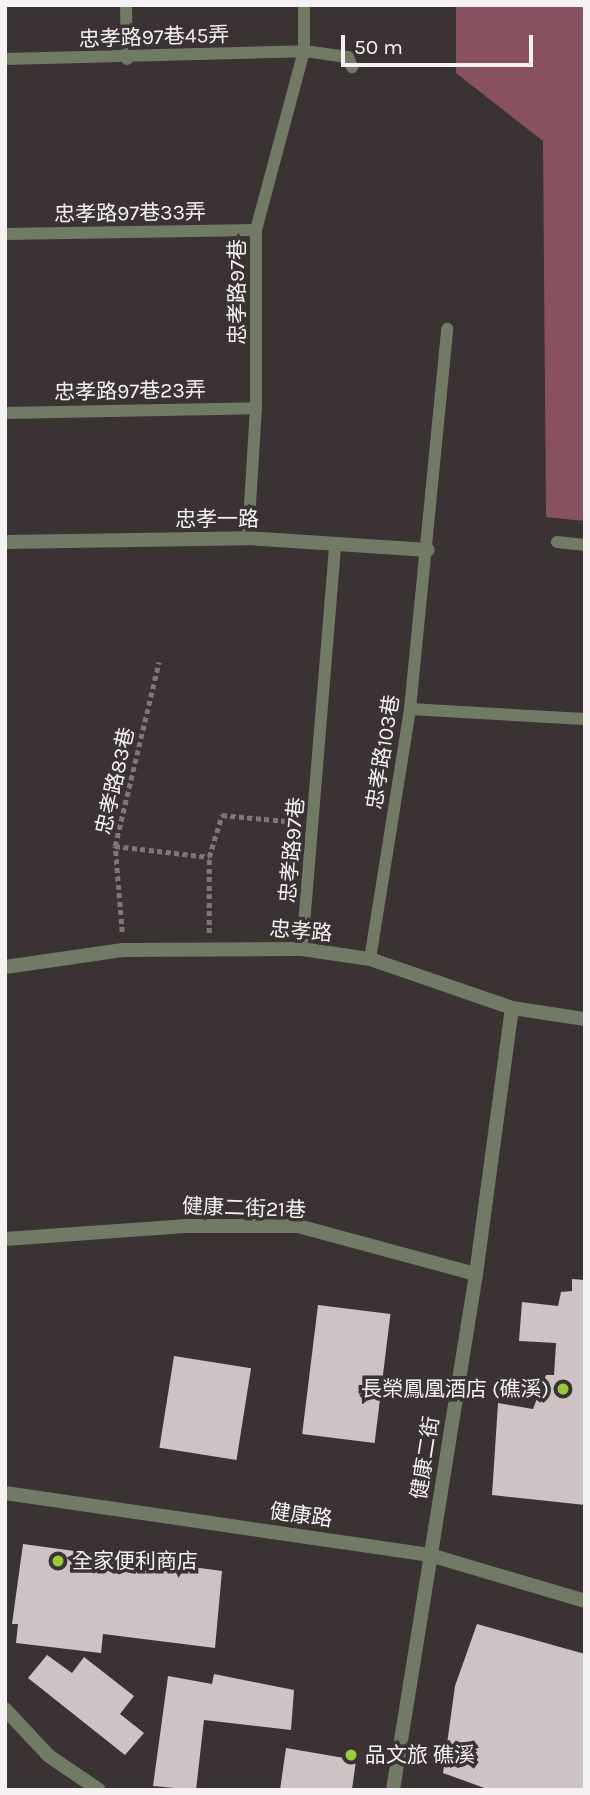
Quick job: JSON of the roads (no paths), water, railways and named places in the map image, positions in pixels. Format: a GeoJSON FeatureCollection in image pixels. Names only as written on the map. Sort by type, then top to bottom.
{"type":"FeatureCollection","features":[{"type":"Feature","properties":{"kind":"street","name":"忠孝一路"},"geometry":{"type":"LineString","coordinates":[[5,542],[248,538],[428,550]]}},
{"type":"Feature","properties":{"kind":"street","name":"忠孝路"},"geometry":{"type":"LineString","coordinates":[[5,967],[123,950],[209,947],[302,950],[369,959],[512,1008],[585,1019]]}},
{"type":"Feature","properties":{"kind":"street","name":"健康二街"},"geometry":{"type":"LineString","coordinates":[[393,1790],[476,1274],[512,1008]]}},
{"type":"Feature","properties":{"kind":"street","name":"健康二街21巷"},"geometry":{"type":"LineString","coordinates":[[5,1239],[185,1226],[298,1226],[476,1274]]}},
{"type":"Feature","properties":{"kind":"street","name":"健康路"},"geometry":{"type":"LineString","coordinates":[[5,1493],[430,1555],[585,1601]]}},
{"type":"Feature","properties":{"kind":"street"},"geometry":{"type":"LineString","coordinates":[[5,1709],[49,1756],[99,1790]]}},
{"type":"Feature","properties":{"kind":"lane"},"geometry":{"type":"LineString","coordinates":[[126,5],[127,59]]}},
{"type":"Feature","properties":{"kind":"lane","name":"忠孝路97巷"},"geometry":{"type":"LineString","coordinates":[[248,538],[256,408],[256,230],[304,51],[303,5]]}},
{"type":"Feature","properties":{"kind":"lane","name":"忠孝路97巷45弄"},"geometry":{"type":"LineString","coordinates":[[5,59],[127,59],[304,51],[348,57],[352,66]]}},
{"type":"Feature","properties":{"kind":"lane","name":"忠孝路97巷33弄"},"geometry":{"type":"LineString","coordinates":[[5,234],[256,230]]}},
{"type":"Feature","properties":{"kind":"lane","name":"忠孝路103巷"},"geometry":{"type":"LineString","coordinates":[[369,959],[410,709],[428,550],[447,329]]}},
{"type":"Feature","properties":{"kind":"lane","name":"忠孝路97巷23弄"},"geometry":{"type":"LineString","coordinates":[[5,413],[256,408]]}},
{"type":"Feature","properties":{"kind":"lane"},"geometry":{"type":"LineString","coordinates":[[556,542],[585,545]]}},
{"type":"Feature","properties":{"kind":"lane","name":"忠孝路97巷"},"geometry":{"type":"LineString","coordinates":[[302,950],[335,544]]}},
{"type":"Feature","properties":{"kind":"lane"},"geometry":{"type":"LineString","coordinates":[[410,709],[585,719]]}},
{"type":"Feature","properties":{"kind":"place","name":"長榮鳳凰酒店 (礁溪)"},"geometry":{"type":"Point","coordinates":[563,1389]}},
{"type":"Feature","properties":{"kind":"place","name":"全家便利商店"},"geometry":{"type":"Point","coordinates":[58,1561]}},
{"type":"Feature","properties":{"kind":"place","name":"品文旅 礁溪"},"geometry":{"type":"Point","coordinates":[351,1755]}}]}
